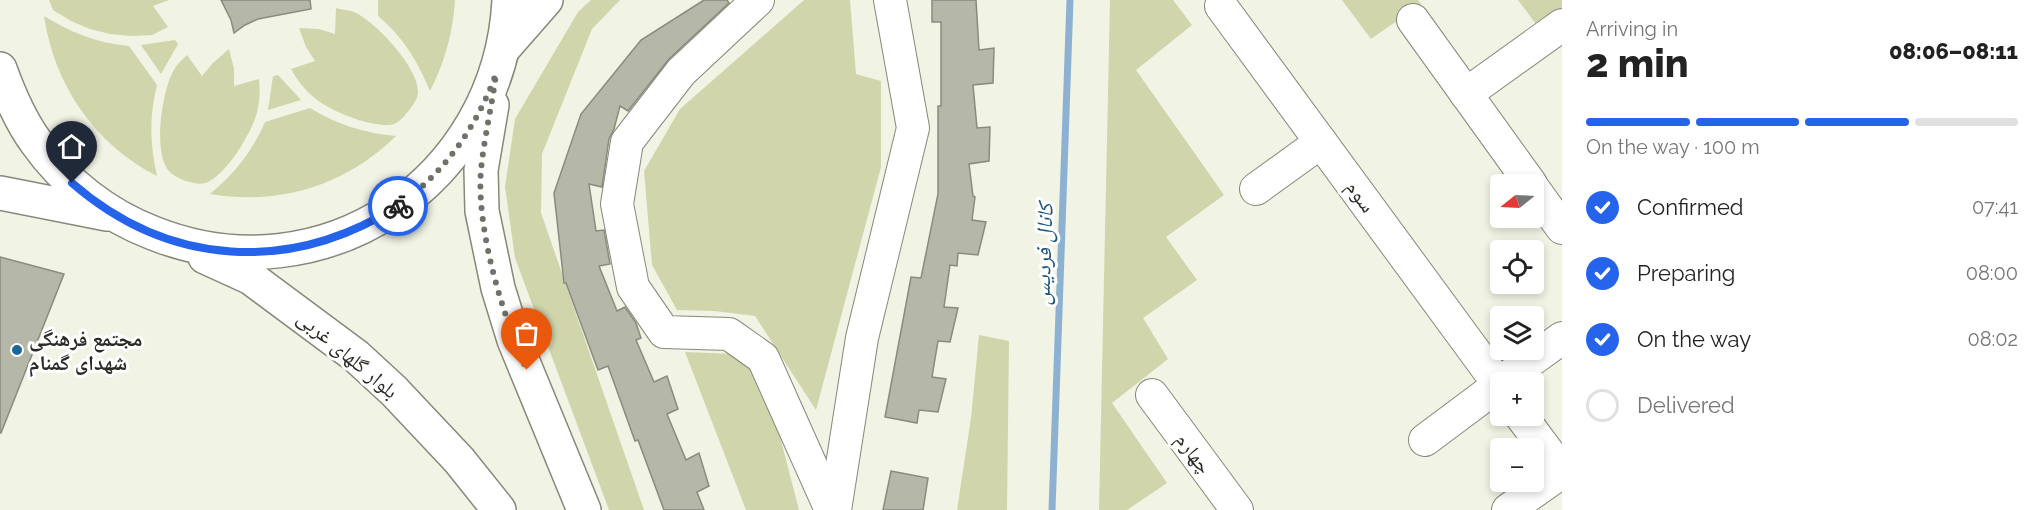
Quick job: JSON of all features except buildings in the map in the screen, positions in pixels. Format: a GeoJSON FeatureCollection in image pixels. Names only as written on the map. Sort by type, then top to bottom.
{"type":"FeatureCollection","features":[{"type":"Feature","properties":{"kind":"main road"},"geometry":{"type":"LineString","coordinates":[[509,0],[481,170],[482,211],[498,288],[514,340],[584,510]]}},
{"type":"Feature","properties":{"kind":"main road"},"geometry":{"type":"LineString","coordinates":[[0,69],[9,94],[36,142],[72,183],[93,201],[116,215],[140,228],[192,246],[246,252],[300,247],[352,231],[400,204],[441,168],[474,124],[486,100],[500,61],[546,0]]}},
{"type":"Feature","properties":{"kind":"main road"},"geometry":{"type":"LineString","coordinates":[[0,193],[116,215]]}},
{"type":"Feature","properties":{"kind":"main road","name":"بلوار گلهای غربی"},"geometry":{"type":"LineString","coordinates":[[166,238],[251,278],[356,356],[394,391],[459,460],[499,510]]}},
{"type":"Feature","properties":{"kind":"street"},"geometry":{"type":"LineString","coordinates":[[759,0],[681,72],[627,141],[617,204],[633,286],[664,332],[729,334],[763,358],[833,510]]}},
{"type":"Feature","properties":{"kind":"street"},"geometry":{"type":"LineString","coordinates":[[833,510],[862,338],[913,128],[890,0]]}},
{"type":"Feature","properties":{"kind":"street","name":"سوم"},"geometry":{"type":"LineString","coordinates":[[1221,6],[1491,372]]}},
{"type":"Feature","properties":{"kind":"street"},"geometry":{"type":"LineString","coordinates":[[1413,20],[1523,174]]}},
{"type":"Feature","properties":{"kind":"street"},"geometry":{"type":"LineString","coordinates":[[1466,94],[1562,25]]}},
{"type":"Feature","properties":{"kind":"street"},"geometry":{"type":"LineString","coordinates":[[1256,189],[1321,142]]}},
{"type":"Feature","properties":{"kind":"street"},"geometry":{"type":"LineString","coordinates":[[1544,203],[1562,228]]}},
{"type":"Feature","properties":{"kind":"street"},"geometry":{"type":"LineString","coordinates":[[1516,372],[1562,338]]}},
{"type":"Feature","properties":{"kind":"street"},"geometry":{"type":"LineString","coordinates":[[1425,440],[1490,391]]}},
{"type":"Feature","properties":{"kind":"street","name":"چهارم"},"geometry":{"type":"LineString","coordinates":[[1152,395],[1237,510]]}},
{"type":"Feature","properties":{"kind":"street"},"geometry":{"type":"LineString","coordinates":[[1508,510],[1562,472],[1528,426]]}},
{"type":"Feature","properties":{"kind":"green space"},"geometry":{"type":"Polygon","coordinates":[[[49,0],[169,0],[153,6],[168,27],[152,35],[110,34],[71,21],[53,10],[49,0]]]}},
{"type":"Feature","properties":{"kind":"green space"},"geometry":{"type":"Polygon","coordinates":[[[378,0],[455,0],[447,47],[430,91],[409,50],[378,16],[378,0]]]}},
{"type":"Feature","properties":{"kind":"green space"},"geometry":{"type":"Polygon","coordinates":[[[591,0],[620,0],[592,29],[542,154],[541,213],[644,510],[609,510],[515,258],[505,187],[515,119],[578,12],[591,0]]]}},
{"type":"Feature","properties":{"kind":"green space"},"geometry":{"type":"Polygon","coordinates":[[[804,0],[850,0],[856,74],[881,81],[881,167],[816,410],[755,316],[715,311],[677,310],[652,265],[644,171],[680,109],[804,0]]]}},
{"type":"Feature","properties":{"kind":"green space"},"geometry":{"type":"Polygon","coordinates":[[[1110,0],[1173,0],[1192,25],[1136,70],[1224,195],[1166,237],[1197,280],[1143,318],[1168,359],[1112,403],[1167,483],[1127,510],[1099,510],[1110,0]]]}},
{"type":"Feature","properties":{"kind":"green space"},"geometry":{"type":"Polygon","coordinates":[[[1342,0],[1418,0],[1421,4],[1371,39],[1342,0]]]}},
{"type":"Feature","properties":{"kind":"green space"},"geometry":{"type":"Polygon","coordinates":[[[1518,0],[1562,0],[1562,17],[1541,31],[1518,0]]]}},
{"type":"Feature","properties":{"kind":"green space"},"geometry":{"type":"Polygon","coordinates":[[[336,8],[354,12],[373,25],[394,46],[411,71],[416,82],[417,96],[407,113],[394,124],[383,125],[363,121],[328,107],[307,91],[291,69],[315,61],[306,47],[299,28],[319,29],[335,34],[336,8]]]}},
{"type":"Feature","properties":{"kind":"green space"},"geometry":{"type":"Polygon","coordinates":[[[44,16],[85,36],[129,46],[157,85],[151,131],[157,176],[134,163],[114,147],[81,109],[57,65],[44,16]]]}},
{"type":"Feature","properties":{"kind":"green space"},"geometry":{"type":"Polygon","coordinates":[[[175,40],[178,44],[161,74],[141,45],[175,40]]]}},
{"type":"Feature","properties":{"kind":"green space"},"geometry":{"type":"Polygon","coordinates":[[[229,49],[234,69],[234,86],[259,79],[256,115],[240,148],[220,173],[202,184],[183,180],[168,170],[163,161],[161,149],[161,119],[170,77],[176,66],[187,55],[202,76],[229,49]]]}},
{"type":"Feature","properties":{"kind":"green space"},"geometry":{"type":"Polygon","coordinates":[[[278,75],[301,100],[268,110],[273,76],[278,75]]]}},
{"type":"Feature","properties":{"kind":"green space"},"geometry":{"type":"Polygon","coordinates":[[[310,108],[352,127],[396,136],[356,167],[310,188],[262,197],[210,194],[242,161],[265,122],[310,108]]]}},
{"type":"Feature","properties":{"kind":"green space"},"geometry":{"type":"Polygon","coordinates":[[[979,335],[1009,341],[1007,510],[957,510],[971,418],[979,335]]]}},
{"type":"Feature","properties":{"kind":"green space"},"geometry":{"type":"Polygon","coordinates":[[[685,352],[759,355],[799,510],[746,510],[685,352]]]}},
{"type":"Feature","properties":{"kind":"waterway","name":"کانال فردیس"},"geometry":{"type":"LineString","coordinates":[[1052,510],[1070,0]]}},
{"type":"Feature","properties":{"kind":"way so far"},"geometry":{"type":"LineString","coordinates":[[398,206],[422,187],[458,147],[474,124],[496,74],[481,170],[482,211],[498,288],[514,340],[527,370]]}},
{"type":"Feature","properties":{"kind":"place","name":"مجتمع فرهنگی شهدای گمنام"},"geometry":{"type":"Point","coordinates":[17,350]}},
{"type":"Feature","properties":{"kind":"route"},"geometry":{"type":"LineString","coordinates":[[72,183],[93,201],[140,228],[192,246],[232,252],[273,251],[327,241],[377,219],[398,206]]}}]}
